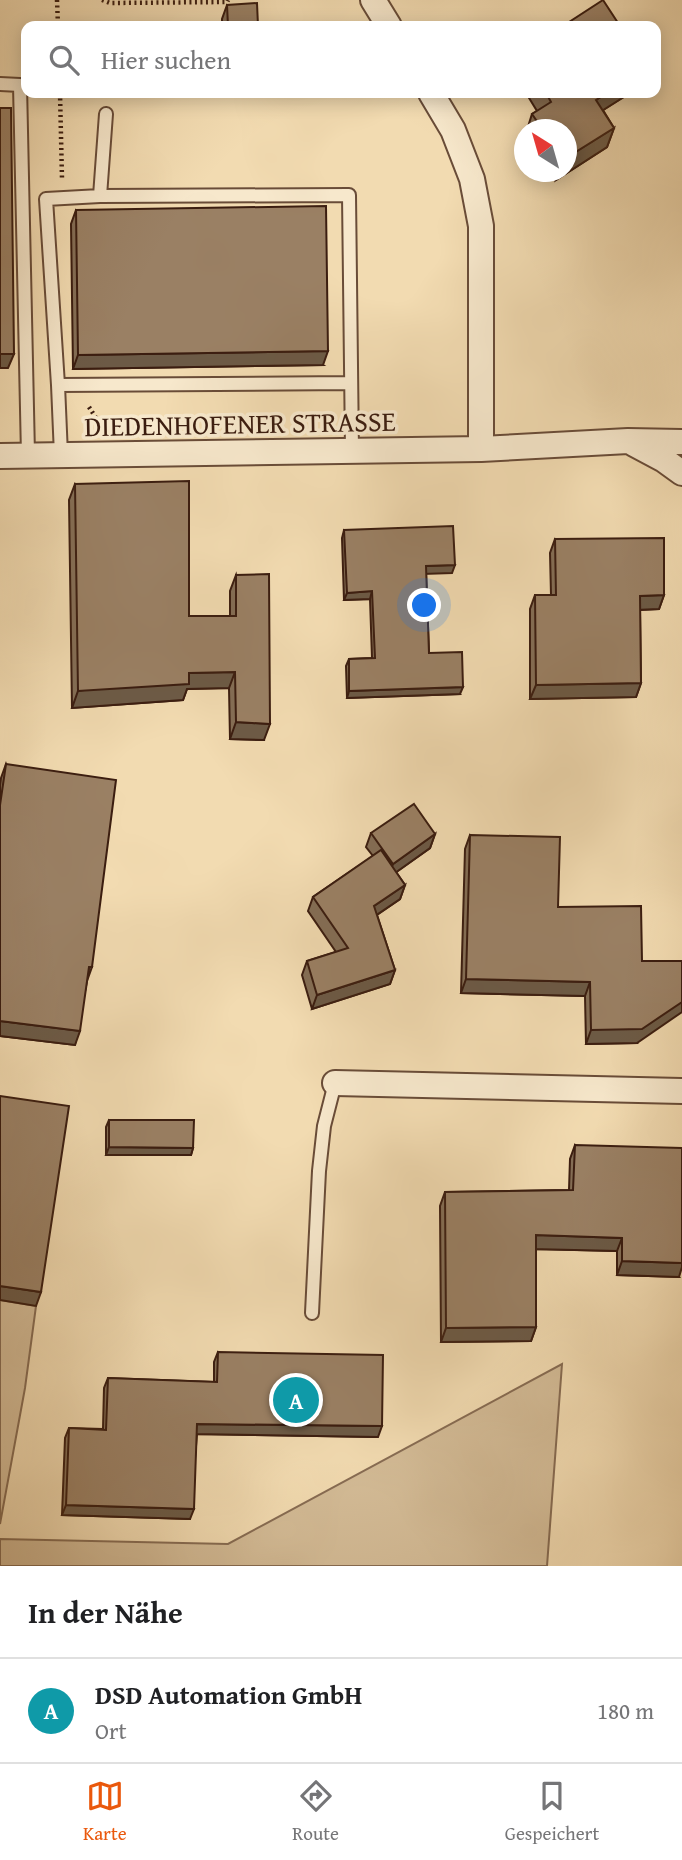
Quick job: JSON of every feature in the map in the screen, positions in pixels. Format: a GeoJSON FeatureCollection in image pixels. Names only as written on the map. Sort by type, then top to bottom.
{"type":"FeatureCollection","features":[{"type":"Feature","properties":{"kind":"street"},"geometry":{"type":"LineString","coordinates":[[373,0],[386,21]]}},
{"type":"Feature","properties":{"kind":"street"},"geometry":{"type":"LineString","coordinates":[[433,98],[453,130],[467,166],[481,226],[481,449]]}},
{"type":"Feature","properties":{"kind":"street"},"geometry":{"type":"LineString","coordinates":[[628,441],[682,473]]}},
{"type":"Feature","properties":{"kind":"street","name":"DIEDENHOFENER STRASSE"},"geometry":{"type":"LineString","coordinates":[[0,456],[481,449],[628,441],[682,442]]}},
{"type":"Feature","properties":{"kind":"street"},"geometry":{"type":"LineString","coordinates":[[335,1083],[682,1091]]}},
{"type":"Feature","properties":{"kind":"lane"},"geometry":{"type":"LineString","coordinates":[[0,85],[20,85],[28,455]]}},
{"type":"Feature","properties":{"kind":"lane"},"geometry":{"type":"LineString","coordinates":[[100,196],[106,114]]}},
{"type":"Feature","properties":{"kind":"lane"},"geometry":{"type":"LineString","coordinates":[[61,455],[46,198],[100,196],[349,195],[352,451]]}},
{"type":"Feature","properties":{"kind":"lane"},"geometry":{"type":"LineString","coordinates":[[58,385],[351,383]]}},
{"type":"Feature","properties":{"kind":"lane"},"geometry":{"type":"LineString","coordinates":[[312,1313],[319,1171],[324,1126],[335,1083]]}},
{"type":"Feature","properties":{"kind":"path"},"geometry":{"type":"LineString","coordinates":[[57,0],[58,21]]}},
{"type":"Feature","properties":{"kind":"path"},"geometry":{"type":"LineString","coordinates":[[102,0],[110,3],[229,0]]}},
{"type":"Feature","properties":{"kind":"shaded area"},"geometry":{"type":"Polygon","coordinates":[[[0,1300],[36,1306],[25,1388],[0,1524],[0,1300]]]}},
{"type":"Feature","properties":{"kind":"shaded area"},"geometry":{"type":"Polygon","coordinates":[[[562,1364],[547,1566],[0,1566],[0,1539],[228,1544],[562,1364]]]}},
{"type":"Feature","properties":{"kind":"building"},"geometry":{"type":"Polygon","coordinates":[[[603,0],[617,21],[571,21],[603,0]]]}},
{"type":"Feature","properties":{"kind":"building"},"geometry":{"type":"Polygon","coordinates":[[[257,3],[258,21],[228,21],[227,5],[257,3]]]}},
{"type":"Feature","properties":{"kind":"building"},"geometry":{"type":"Polygon","coordinates":[[[549,98],[599,98],[596,100],[614,128],[577,151],[577,119],[535,119],[532,114],[551,102],[549,98]]]}},
{"type":"Feature","properties":{"kind":"building"},"geometry":{"type":"Polygon","coordinates":[[[0,108],[11,108],[14,354],[0,354],[0,108]]]}},
{"type":"Feature","properties":{"kind":"building"},"geometry":{"type":"Polygon","coordinates":[[[326,206],[328,351],[78,355],[76,210],[326,206]]]}},
{"type":"Feature","properties":{"kind":"building"},"geometry":{"type":"Polygon","coordinates":[[[189,481],[189,616],[236,616],[236,575],[269,574],[270,724],[236,722],[235,672],[189,673],[189,684],[78,691],[75,484],[189,481]]]}},
{"type":"Feature","properties":{"kind":"building"},"geometry":{"type":"Polygon","coordinates":[[[453,526],[455,565],[426,566],[429,653],[462,652],[463,687],[349,691],[349,659],[375,658],[372,591],[347,593],[344,530],[453,526]]]}},
{"type":"Feature","properties":{"kind":"building"},"geometry":{"type":"Polygon","coordinates":[[[664,538],[664,595],[640,596],[641,683],[536,685],[535,595],[556,595],[555,539],[664,538]]]}},
{"type":"Feature","properties":{"kind":"building"},"geometry":{"type":"Polygon","coordinates":[[[6,764],[116,780],[92,967],[89,967],[80,1031],[0,1021],[0,805],[6,764]]]}},
{"type":"Feature","properties":{"kind":"building"},"geometry":{"type":"Polygon","coordinates":[[[414,804],[435,834],[393,864],[371,833],[414,804]]]}},
{"type":"Feature","properties":{"kind":"building"},"geometry":{"type":"Polygon","coordinates":[[[470,835],[560,837],[558,907],[641,906],[642,961],[682,961],[682,1002],[642,1029],[591,1030],[590,982],[466,979],[470,835]]]}},
{"type":"Feature","properties":{"kind":"building"},"geometry":{"type":"Polygon","coordinates":[[[381,850],[405,885],[374,906],[395,970],[317,995],[307,961],[348,948],[313,897],[381,850]]]}},
{"type":"Feature","properties":{"kind":"building"},"geometry":{"type":"Polygon","coordinates":[[[0,1096],[69,1106],[41,1292],[0,1286],[0,1096]]]}},
{"type":"Feature","properties":{"kind":"building"},"geometry":{"type":"Polygon","coordinates":[[[109,1120],[194,1120],[193,1148],[109,1147],[109,1120]]]}},
{"type":"Feature","properties":{"kind":"building"},"geometry":{"type":"Polygon","coordinates":[[[575,1145],[682,1148],[682,1263],[622,1261],[622,1238],[536,1235],[536,1327],[446,1328],[445,1192],[573,1190],[575,1145]]]}},
{"type":"Feature","properties":{"kind":"building"},"geometry":{"type":"Polygon","coordinates":[[[218,1352],[383,1355],[382,1426],[197,1424],[194,1509],[66,1505],[69,1428],[106,1430],[108,1378],[217,1382],[218,1352]]]}},
{"type":"Feature","properties":{"kind":"place","name":"DSD Automation GmbH"},"geometry":{"type":"Point","coordinates":[296,1400]}}]}
